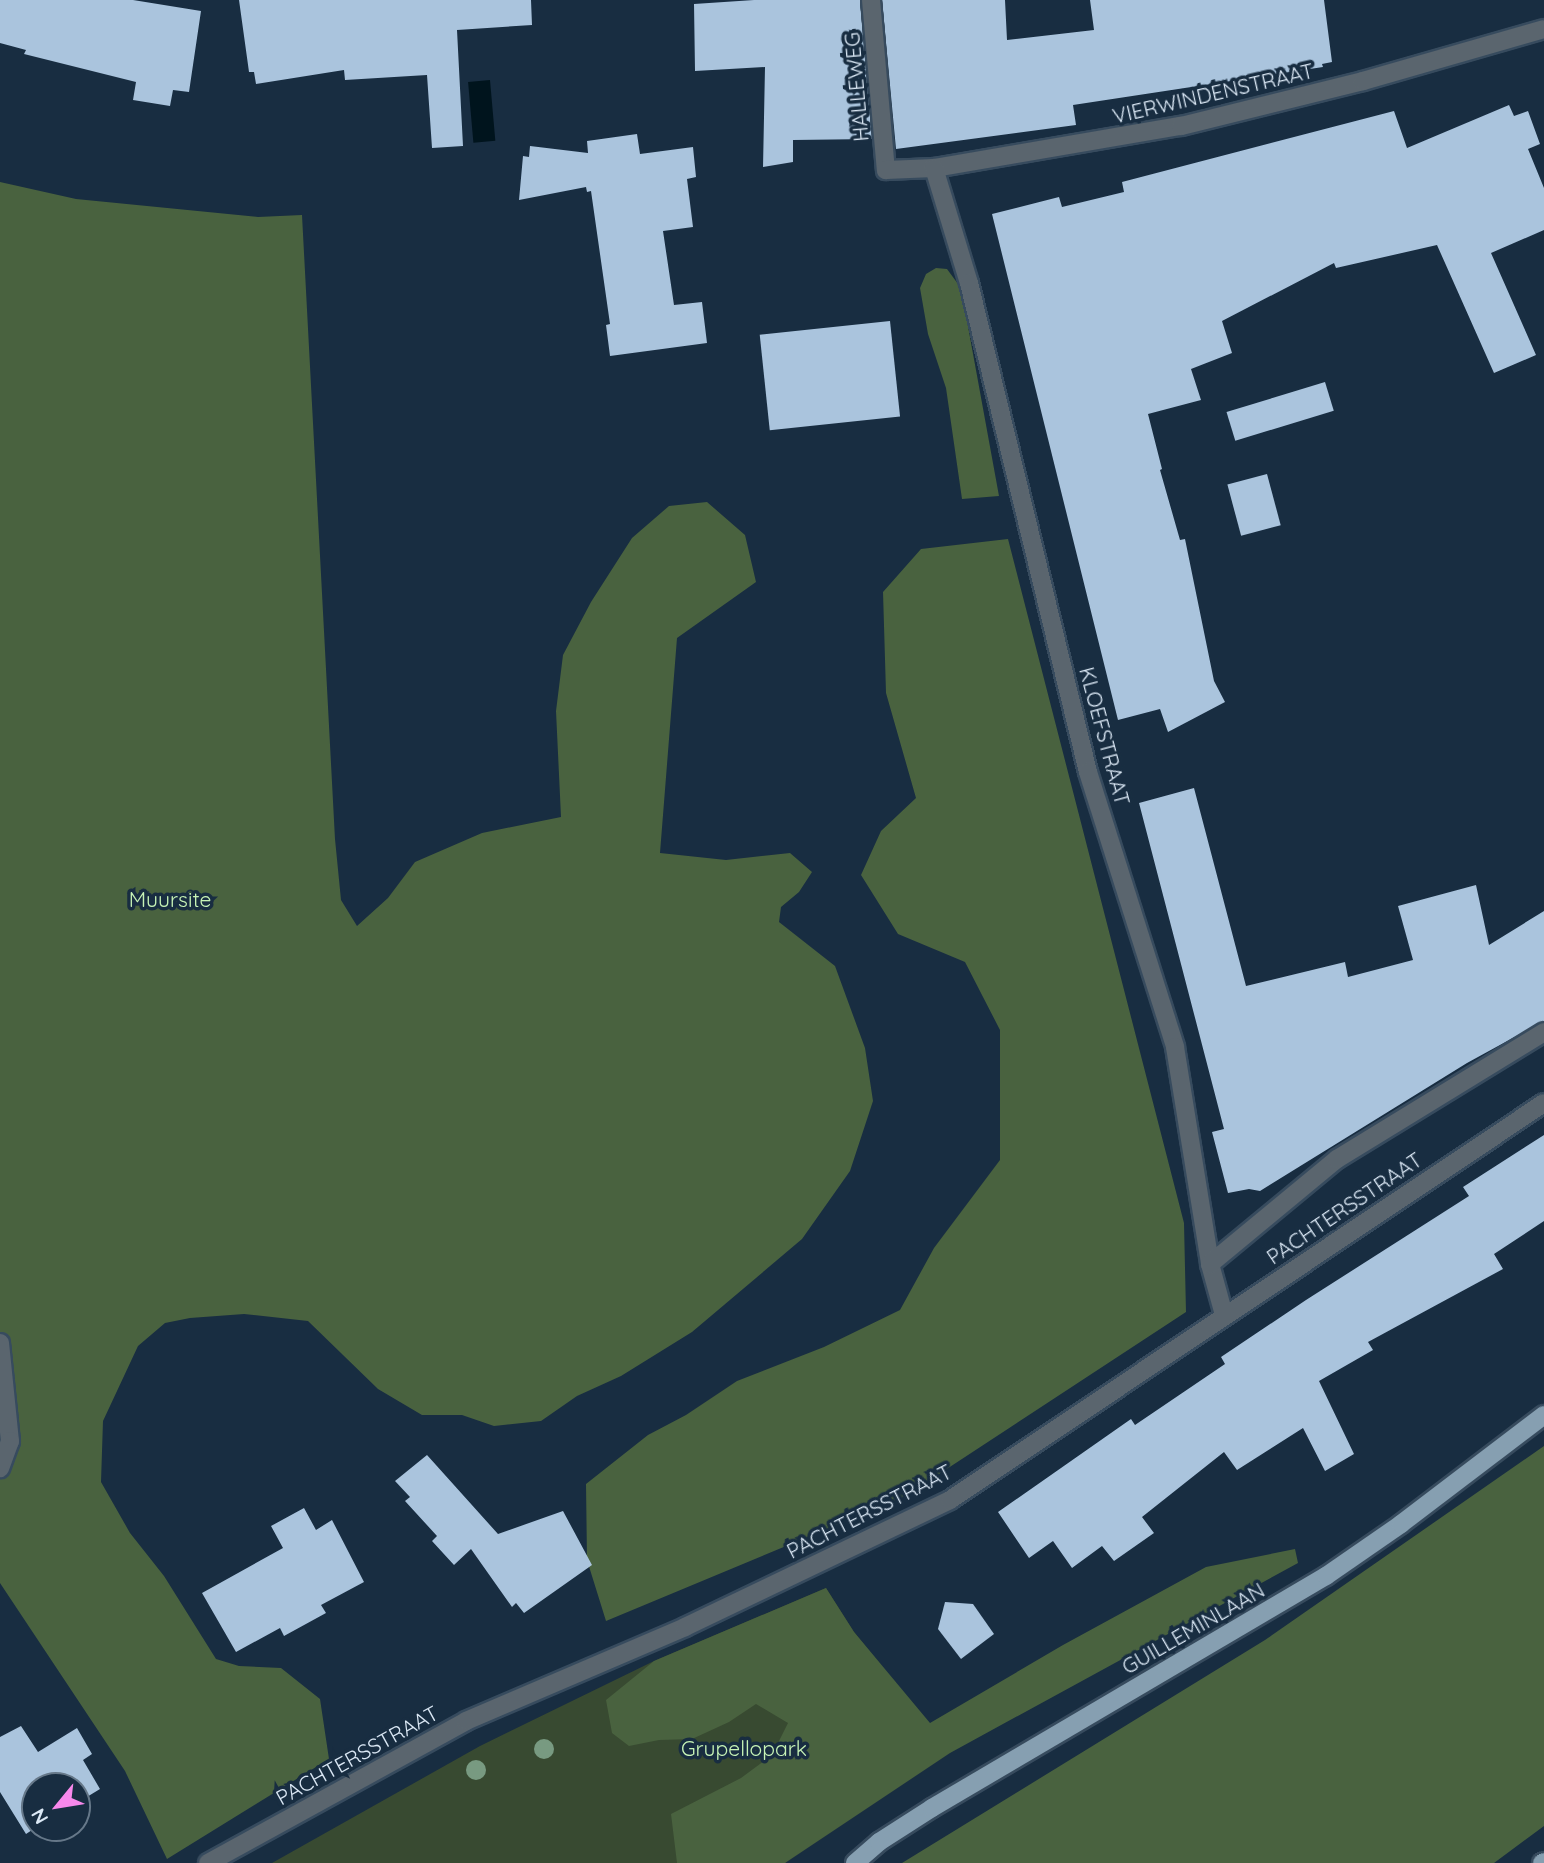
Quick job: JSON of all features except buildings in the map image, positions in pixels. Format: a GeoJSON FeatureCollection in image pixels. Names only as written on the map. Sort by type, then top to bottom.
{"type":"FeatureCollection","features":[{"type":"Feature","properties":{"kind":"main road","name":"GUILLEMINLAAN"},"geometry":{"type":"LineString","coordinates":[[855,1863],[879,1842],[932,1808],[1326,1576],[1401,1524],[1544,1415]]}},
{"type":"Feature","properties":{"kind":"street","name":"HALLEWEG"},"geometry":{"type":"LineString","coordinates":[[871,0],[886,170]]}},
{"type":"Feature","properties":{"kind":"street","name":"VIERWINDENSTRAAT"},"geometry":{"type":"LineString","coordinates":[[886,170],[934,169],[1181,126],[1363,81],[1544,29]]}},
{"type":"Feature","properties":{"kind":"street","name":"KLOEFSTRAAT"},"geometry":{"type":"LineString","coordinates":[[934,169],[969,283],[1088,772],[1175,1047],[1210,1264],[1224,1315]]}},
{"type":"Feature","properties":{"kind":"street","name":"PACHTERSSTRAAT"},"geometry":{"type":"LineString","coordinates":[[1210,1264],[1337,1159],[1544,1032]]}},
{"type":"Feature","properties":{"kind":"street","name":"PACHTERSSTRAAT"},"geometry":{"type":"LineString","coordinates":[[208,1863],[466,1721],[685,1627],[950,1500],[1544,1103]]}},
{"type":"Feature","properties":{"kind":"street"},"geometry":{"type":"LineString","coordinates":[[0,1343],[10,1441],[0,1468]]}},
{"type":"Feature","properties":{"kind":"green space","name":"Muursite"},"geometry":{"type":"Polygon","coordinates":[[[0,182],[76,199],[258,217],[302,215],[335,839],[341,900],[357,926],[388,898],[415,862],[482,833],[561,817],[556,711],[563,655],[591,602],[632,538],[669,506],[707,502],[745,535],[756,582],[677,638],[660,853],[726,860],[790,853],[812,872],[799,892],[781,907],[779,922],[835,966],[865,1048],[873,1101],[850,1171],[802,1239],[692,1332],[621,1376],[577,1396],[541,1421],[494,1426],[462,1415],[422,1415],[378,1389],[308,1321],[244,1314],[190,1318],[165,1323],[138,1346],[103,1421],[101,1482],[130,1533],[164,1576],[216,1659],[239,1666],[281,1668],[320,1699],[329,1759],[167,1859],[125,1771],[0,1583],[0,182]]]}},
{"type":"Feature","properties":{"kind":"green space"},"geometry":{"type":"Polygon","coordinates":[[[936,268],[947,269],[961,288],[999,496],[962,499],[946,388],[928,334],[920,288],[926,274],[936,268]]]}},
{"type":"Feature","properties":{"kind":"green space"},"geometry":{"type":"Polygon","coordinates":[[[1008,539],[1184,1223],[1186,1312],[904,1497],[606,1621],[587,1560],[586,1484],[648,1435],[686,1415],[737,1381],[824,1347],[900,1310],[934,1248],[1000,1160],[1000,1030],[965,962],[898,934],[861,875],[881,831],[916,798],[886,693],[883,592],[921,549],[1008,539]]]}},
{"type":"Feature","properties":{"kind":"green space"},"geometry":{"type":"Polygon","coordinates":[[[1544,1446],[1544,1826],[1494,1863],[902,1863],[1265,1640],[1544,1446]]]}},
{"type":"Feature","properties":{"kind":"green space"},"geometry":{"type":"Polygon","coordinates":[[[1295,1549],[1298,1563],[950,1753],[785,1863],[677,1863],[671,1814],[741,1778],[772,1755],[788,1723],[756,1704],[729,1722],[692,1739],[659,1740],[629,1746],[612,1733],[606,1700],[654,1661],[826,1588],[854,1632],[930,1723],[1063,1645],[1206,1567],[1295,1549]]]}},
{"type":"Feature","properties":{"kind":"green space","name":"Grupellopark"},"geometry":{"type":"Polygon","coordinates":[[[826,1588],[854,1632],[929,1724],[785,1863],[272,1863],[480,1746],[654,1661],[826,1588]]]}},
{"type":"Feature","properties":{"kind":"water"},"geometry":{"type":"Polygon","coordinates":[[[490,80],[495,141],[473,143],[468,82],[490,80]]]}}]}
